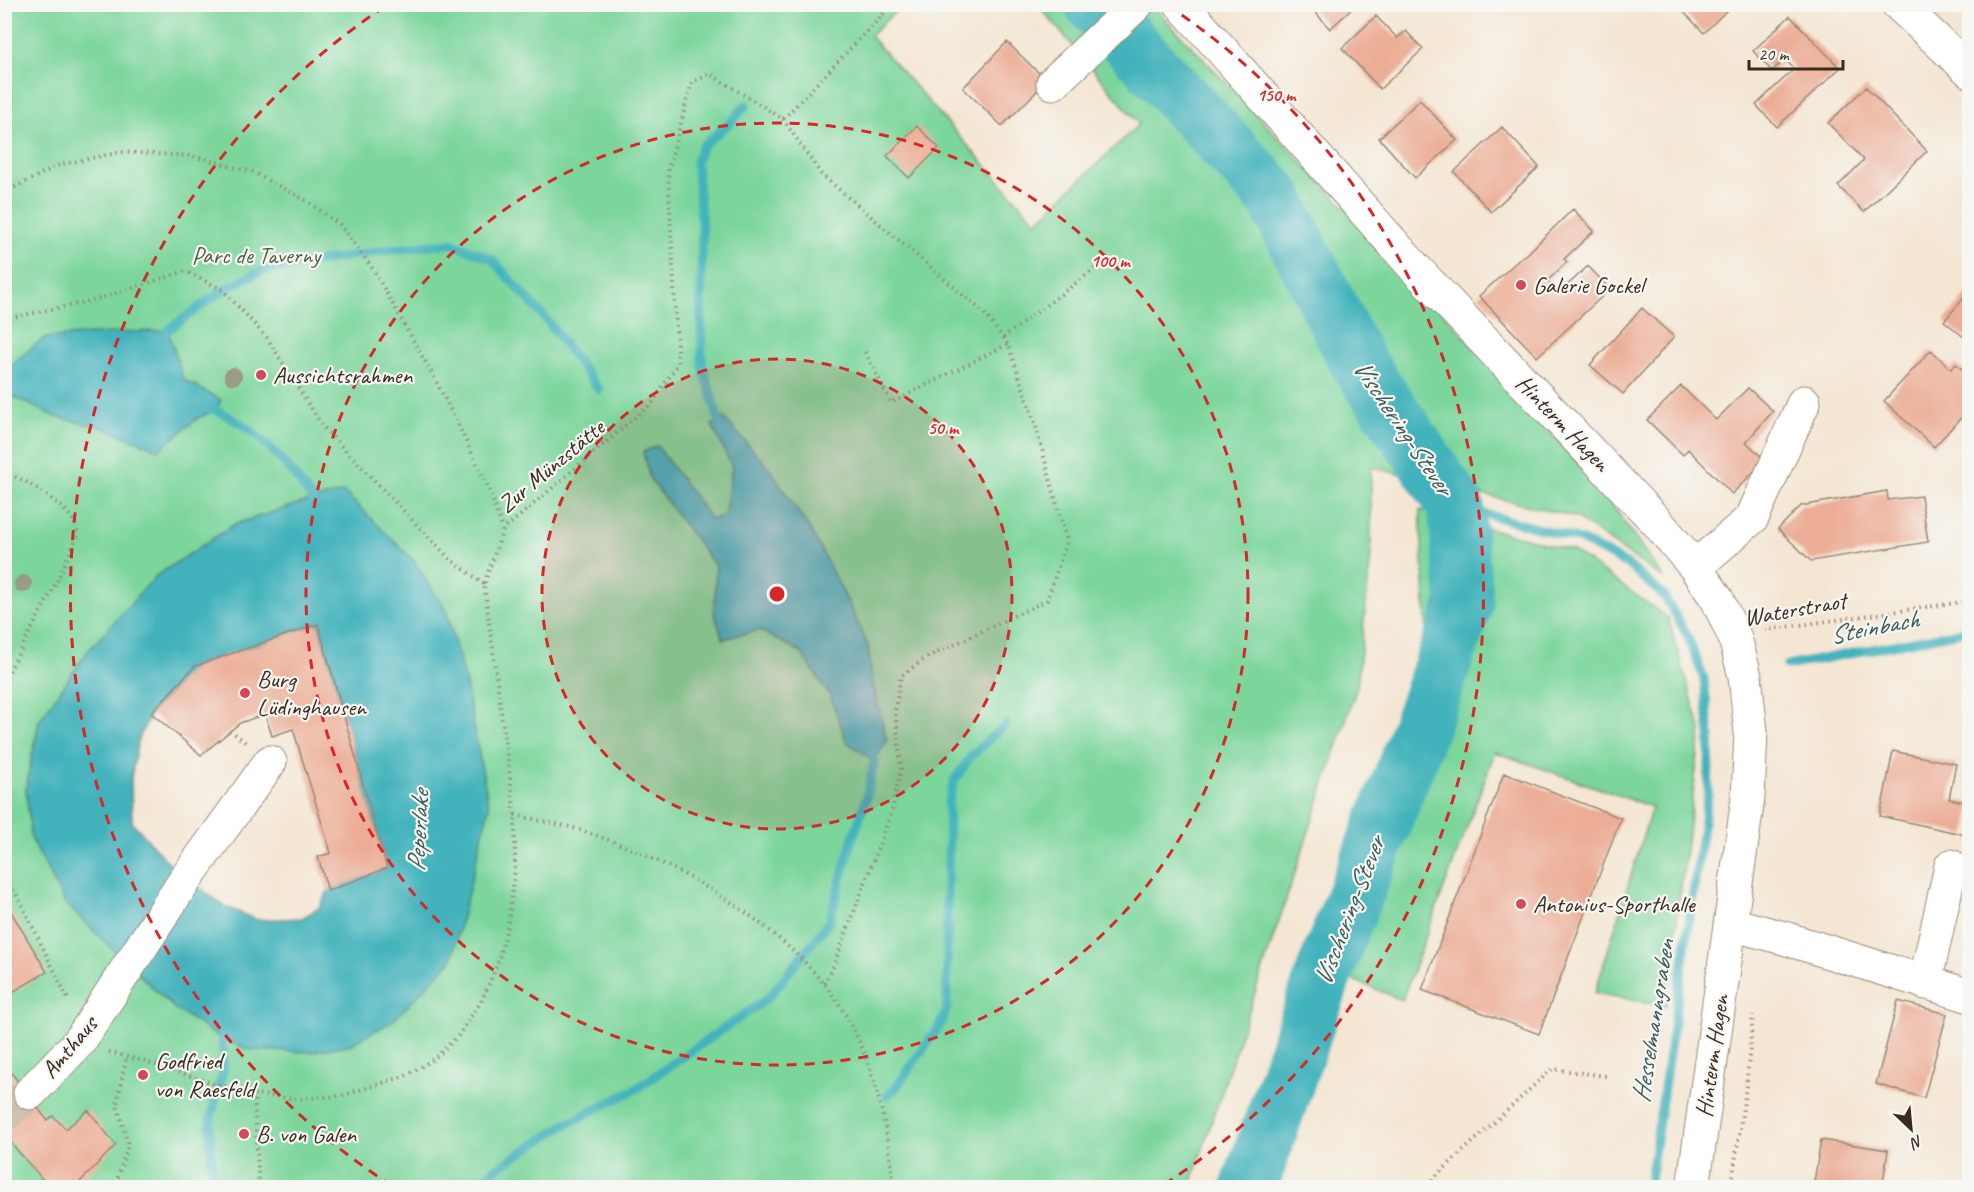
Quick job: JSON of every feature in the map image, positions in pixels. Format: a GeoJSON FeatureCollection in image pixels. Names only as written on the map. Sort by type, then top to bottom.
{"type":"FeatureCollection","features":[{"type":"Feature","properties":{"kind":"street"},"geometry":{"type":"LineString","coordinates":[[1053,83],[1137,4]]}},
{"type":"Feature","properties":{"kind":"street","name":"Hinterm Hagen"},"geometry":{"type":"LineString","coordinates":[[1181,4],[1414,267],[1656,520],[1695,567],[1717,599],[1735,638],[1745,675],[1751,732],[1748,798],[1693,1188]]}},
{"type":"Feature","properties":{"kind":"street"},"geometry":{"type":"LineString","coordinates":[[1898,4],[1970,71]]}},
{"type":"Feature","properties":{"kind":"street"},"geometry":{"type":"LineString","coordinates":[[1695,567],[1752,518],[1804,402]]}},
{"type":"Feature","properties":{"kind":"street","name":"Amthaus"},"geometry":{"type":"LineString","coordinates":[[30,1093],[79,1042],[187,877],[270,762]]}},
{"type":"Feature","properties":{"kind":"street"},"geometry":{"type":"LineString","coordinates":[[1925,983],[1951,866]]}},
{"type":"Feature","properties":{"kind":"street"},"geometry":{"type":"LineString","coordinates":[[1731,924],[1784,938],[1970,996]]}},
{"type":"Feature","properties":{"kind":"path"},"geometry":{"type":"LineString","coordinates":[[824,984],[834,965],[892,811],[901,769],[895,710],[901,676],[926,658],[1047,600],[1067,542],[1034,420],[1008,344],[983,312],[822,174],[783,120],[893,4]]}},
{"type":"Feature","properties":{"kind":"path","name":"Zur Münzstätte"},"geometry":{"type":"LineString","coordinates":[[126,1058],[147,1062],[254,1094],[295,1099],[341,1096],[405,1076],[434,1059],[458,1036],[481,1002],[497,965],[508,924],[515,870],[515,815],[484,584],[503,530],[654,402],[678,363],[668,171],[692,82],[710,74],[783,120]]}},
{"type":"Feature","properties":{"kind":"path"},"geometry":{"type":"LineString","coordinates":[[4,193],[59,165],[121,152],[193,156],[252,172],[307,201],[340,225],[373,269],[435,379],[489,489],[503,530]]}},
{"type":"Feature","properties":{"kind":"path"},"geometry":{"type":"LineString","coordinates":[[1003,338],[1109,258]]}},
{"type":"Feature","properties":{"kind":"path"},"geometry":{"type":"LineString","coordinates":[[4,319],[92,301],[185,271],[223,290],[267,338],[323,427],[449,558],[484,584]]}},
{"type":"Feature","properties":{"kind":"path"},"geometry":{"type":"LineString","coordinates":[[865,352],[891,403],[1008,344]]}},
{"type":"Feature","properties":{"kind":"path"},"geometry":{"type":"LineString","coordinates":[[4,472],[22,478],[54,502],[72,518],[78,534],[57,581],[4,681]]}},
{"type":"Feature","properties":{"kind":"path"},"geometry":{"type":"LineString","coordinates":[[1968,601],[1970,557]]}},
{"type":"Feature","properties":{"kind":"path","name":"Waterstraot"},"geometry":{"type":"LineString","coordinates":[[1735,638],[1754,632],[1968,601]]}},
{"type":"Feature","properties":{"kind":"path"},"geometry":{"type":"LineString","coordinates":[[515,815],[588,832],[700,882],[767,928],[812,971],[824,984],[853,1031],[867,1061],[879,1099],[891,1158],[894,1188]]}},
{"type":"Feature","properties":{"kind":"path"},"geometry":{"type":"LineString","coordinates":[[4,874],[19,899],[74,1011],[79,1042],[126,1058],[117,1104],[128,1145],[117,1180],[112,1188]]}},
{"type":"Feature","properties":{"kind":"path"},"geometry":{"type":"LineString","coordinates":[[1422,1188],[1552,1069],[1606,1076]]}},
{"type":"Feature","properties":{"kind":"path"},"geometry":{"type":"LineString","coordinates":[[254,1094],[259,1188]]}},
{"type":"Feature","properties":{"kind":"green space","name":"Parc de Taverny"},"geometry":{"type":"Polygon","coordinates":[[[4,5],[902,5],[870,36],[1036,222],[1139,124],[1038,5],[1152,5],[1411,277],[1603,492],[1664,579],[1575,517],[1371,467],[1371,555],[1357,687],[1190,1187],[12,1187],[4,1171],[4,5]],[[344,493],[312,500],[235,524],[88,651],[39,721],[26,788],[31,838],[65,903],[175,1009],[489,808],[466,685],[446,610],[344,493]]]}},
{"type":"Feature","properties":{"kind":"green space"},"geometry":{"type":"Polygon","coordinates":[[[1420,510],[1573,551],[1668,618],[1701,730],[1666,1006],[1595,993],[1652,807],[1495,752],[1402,1000],[1336,973],[1431,712],[1420,510]]]}},
{"type":"Feature","properties":{"kind":"water"},"geometry":{"type":"Polygon","coordinates":[[[168,330],[183,379],[221,400],[216,410],[198,418],[159,450],[104,428],[56,417],[5,393],[7,368],[44,338],[168,330]]]}},
{"type":"Feature","properties":{"kind":"water"},"geometry":{"type":"Polygon","coordinates":[[[724,418],[770,469],[811,531],[868,645],[872,679],[887,741],[874,761],[847,742],[830,696],[801,652],[759,630],[723,639],[714,613],[716,567],[650,479],[643,452],[657,446],[711,519],[724,517],[732,467],[712,425],[724,418]]]}},
{"type":"Feature","properties":{"kind":"water"},"geometry":{"type":"Polygon","coordinates":[[[344,492],[413,560],[446,610],[466,685],[489,808],[451,961],[394,1020],[352,1044],[312,1052],[250,1050],[222,1039],[175,1009],[65,903],[31,838],[26,788],[39,721],[88,651],[156,576],[235,524],[344,492]],[[318,624],[195,666],[151,713],[138,740],[131,778],[132,822],[164,858],[226,907],[258,920],[302,918],[319,908],[328,891],[387,867],[318,624]]]}},
{"type":"Feature","properties":{"kind":"building"},"geometry":{"type":"Polygon","coordinates":[[[1308,4],[1357,4],[1330,29],[1308,4]]]}},
{"type":"Feature","properties":{"kind":"building"},"geometry":{"type":"Polygon","coordinates":[[[1676,4],[1733,4],[1704,33],[1676,4]]]}},
{"type":"Feature","properties":{"kind":"building"},"geometry":{"type":"Polygon","coordinates":[[[1376,16],[1397,38],[1406,31],[1423,49],[1380,89],[1342,48],[1376,16]]]}},
{"type":"Feature","properties":{"kind":"building"},"geometry":{"type":"Polygon","coordinates":[[[1790,16],[1840,68],[1777,127],[1756,105],[1794,69],[1785,59],[1772,71],[1753,51],[1790,16]]]}},
{"type":"Feature","properties":{"kind":"building"},"geometry":{"type":"Polygon","coordinates":[[[1007,42],[1047,81],[1002,126],[963,88],[1007,42]]]}},
{"type":"Feature","properties":{"kind":"building"},"geometry":{"type":"Polygon","coordinates":[[[1866,87],[1927,151],[1864,212],[1838,186],[1864,160],[1828,123],[1866,87]]]}},
{"type":"Feature","properties":{"kind":"building"},"geometry":{"type":"Polygon","coordinates":[[[1420,100],[1457,140],[1415,178],[1379,138],[1420,100]]]}},
{"type":"Feature","properties":{"kind":"building"},"geometry":{"type":"Polygon","coordinates":[[[917,126],[939,148],[909,178],[887,156],[917,126]]]}},
{"type":"Feature","properties":{"kind":"building"},"geometry":{"type":"Polygon","coordinates":[[[1502,127],[1539,167],[1491,212],[1454,172],[1502,127]]]}},
{"type":"Feature","properties":{"kind":"building","name":"Galerie Gockel"},"geometry":{"type":"Polygon","coordinates":[[[1573,209],[1594,231],[1564,259],[1567,262],[1547,281],[1559,293],[1588,266],[1610,289],[1537,357],[1479,296],[1524,257],[1573,209]]]}},
{"type":"Feature","properties":{"kind":"building"},"geometry":{"type":"Polygon","coordinates":[[[1970,291],[1970,342],[1944,321],[1970,291]]]}},
{"type":"Feature","properties":{"kind":"building"},"geometry":{"type":"Polygon","coordinates":[[[1642,308],[1674,337],[1623,394],[1590,365],[1642,308]]]}},
{"type":"Feature","properties":{"kind":"building"},"geometry":{"type":"Polygon","coordinates":[[[1931,350],[1951,369],[1956,364],[1970,376],[1970,408],[1934,447],[1884,401],[1931,350]]]}},
{"type":"Feature","properties":{"kind":"building"},"geometry":{"type":"Polygon","coordinates":[[[1681,386],[1716,420],[1748,388],[1773,411],[1746,442],[1765,460],[1732,494],[1688,449],[1683,455],[1647,420],[1681,386]]]}},
{"type":"Feature","properties":{"kind":"building"},"geometry":{"type":"Polygon","coordinates":[[[1887,491],[1888,500],[1921,496],[1928,542],[1811,561],[1778,529],[1801,506],[1887,491]]]}},
{"type":"Feature","properties":{"kind":"building"},"geometry":{"type":"Polygon","coordinates":[[[318,624],[387,868],[328,891],[318,857],[331,853],[293,729],[272,736],[265,714],[240,723],[201,755],[151,713],[195,666],[318,624]]]}},
{"type":"Feature","properties":{"kind":"building"},"geometry":{"type":"Polygon","coordinates":[[[1893,751],[1956,764],[1949,799],[1970,803],[1966,835],[1880,816],[1893,751]]]}},
{"type":"Feature","properties":{"kind":"building","name":"Antonius-Sporthalle"},"geometry":{"type":"Polygon","coordinates":[[[1504,773],[1621,818],[1539,1034],[1422,990],[1504,773]]]}},
{"type":"Feature","properties":{"kind":"building"},"geometry":{"type":"Polygon","coordinates":[[[4,900],[47,972],[4,997],[4,900]]]}},
{"type":"Feature","properties":{"kind":"building"},"geometry":{"type":"Polygon","coordinates":[[[1898,1001],[1947,1014],[1924,1098],[1876,1084],[1898,1001]]]}},
{"type":"Feature","properties":{"kind":"building"},"geometry":{"type":"Polygon","coordinates":[[[4,1063],[47,1120],[53,1116],[66,1129],[88,1110],[116,1145],[74,1188],[50,1188],[4,1135],[4,1063]]]}},
{"type":"Feature","properties":{"kind":"building"},"geometry":{"type":"Polygon","coordinates":[[[1821,1140],[1888,1150],[1882,1188],[1813,1188],[1821,1140]]]}},
{"type":"Feature","properties":{"kind":"waterway","name":"Vischering-Stever"},"geometry":{"type":"LineString","coordinates":[[1093,4],[1273,195],[1358,363],[1456,506],[1465,603],[1409,758],[1326,968],[1249,1188]]}},
{"type":"Feature","properties":{"kind":"waterway"},"geometry":{"type":"LineString","coordinates":[[719,421],[702,363],[702,228],[696,161],[703,145],[732,121],[746,105]]}},
{"type":"Feature","properties":{"kind":"waterway"},"geometry":{"type":"LineString","coordinates":[[168,330],[223,290],[261,271],[381,251],[451,243],[492,259],[549,323],[599,390]]}},
{"type":"Feature","properties":{"kind":"waterway"},"geometry":{"type":"LineString","coordinates":[[206,407],[224,414],[256,435],[296,477],[318,508]]}},
{"type":"Feature","properties":{"kind":"waterway","name":"Hesselmanngraben"},"geometry":{"type":"LineString","coordinates":[[1456,506],[1581,540],[1628,565],[1664,596],[1688,637],[1704,679],[1710,737],[1708,794],[1649,1188]]}},
{"type":"Feature","properties":{"kind":"waterway","name":"Steinbach"},"geometry":{"type":"LineString","coordinates":[[1787,666],[1970,630]]}},
{"type":"Feature","properties":{"kind":"waterway"},"geometry":{"type":"LineString","coordinates":[[887,1096],[895,1089],[940,1025],[947,1009],[948,803],[954,781],[971,756],[1006,724]]}},
{"type":"Feature","properties":{"kind":"waterway"},"geometry":{"type":"LineString","coordinates":[[466,1188],[563,1126],[636,1089],[768,998],[829,922],[867,796],[874,761]]}},
{"type":"Feature","properties":{"kind":"waterway","name":"Peperlake"},"geometry":{"type":"LineString","coordinates":[[213,1188],[210,1121],[224,1068],[222,1039],[232,1032]]}},
{"type":"Feature","properties":{"kind":"tunnel"},"geometry":{"type":"LineString","coordinates":[[4,1116],[30,1093]]}},
{"type":"Feature","properties":{"kind":"place","name":"Galerie Gockel"},"geometry":{"type":"Point","coordinates":[1521,285]}},
{"type":"Feature","properties":{"kind":"place","name":"Aussichtsrahmen"},"geometry":{"type":"Point","coordinates":[261,375]}},
{"type":"Feature","properties":{"kind":"place","name":"Burg Lüdinghausen"},"geometry":{"type":"Point","coordinates":[245,693]}},
{"type":"Feature","properties":{"kind":"place","name":"Antonius-Sporthalle"},"geometry":{"type":"Point","coordinates":[1521,904]}},
{"type":"Feature","properties":{"kind":"place","name":"Godfried von Raesfeld"},"geometry":{"type":"Point","coordinates":[143,1075]}},
{"type":"Feature","properties":{"kind":"place","name":"B. von Galen"},"geometry":{"type":"Point","coordinates":[244,1134]}}]}
